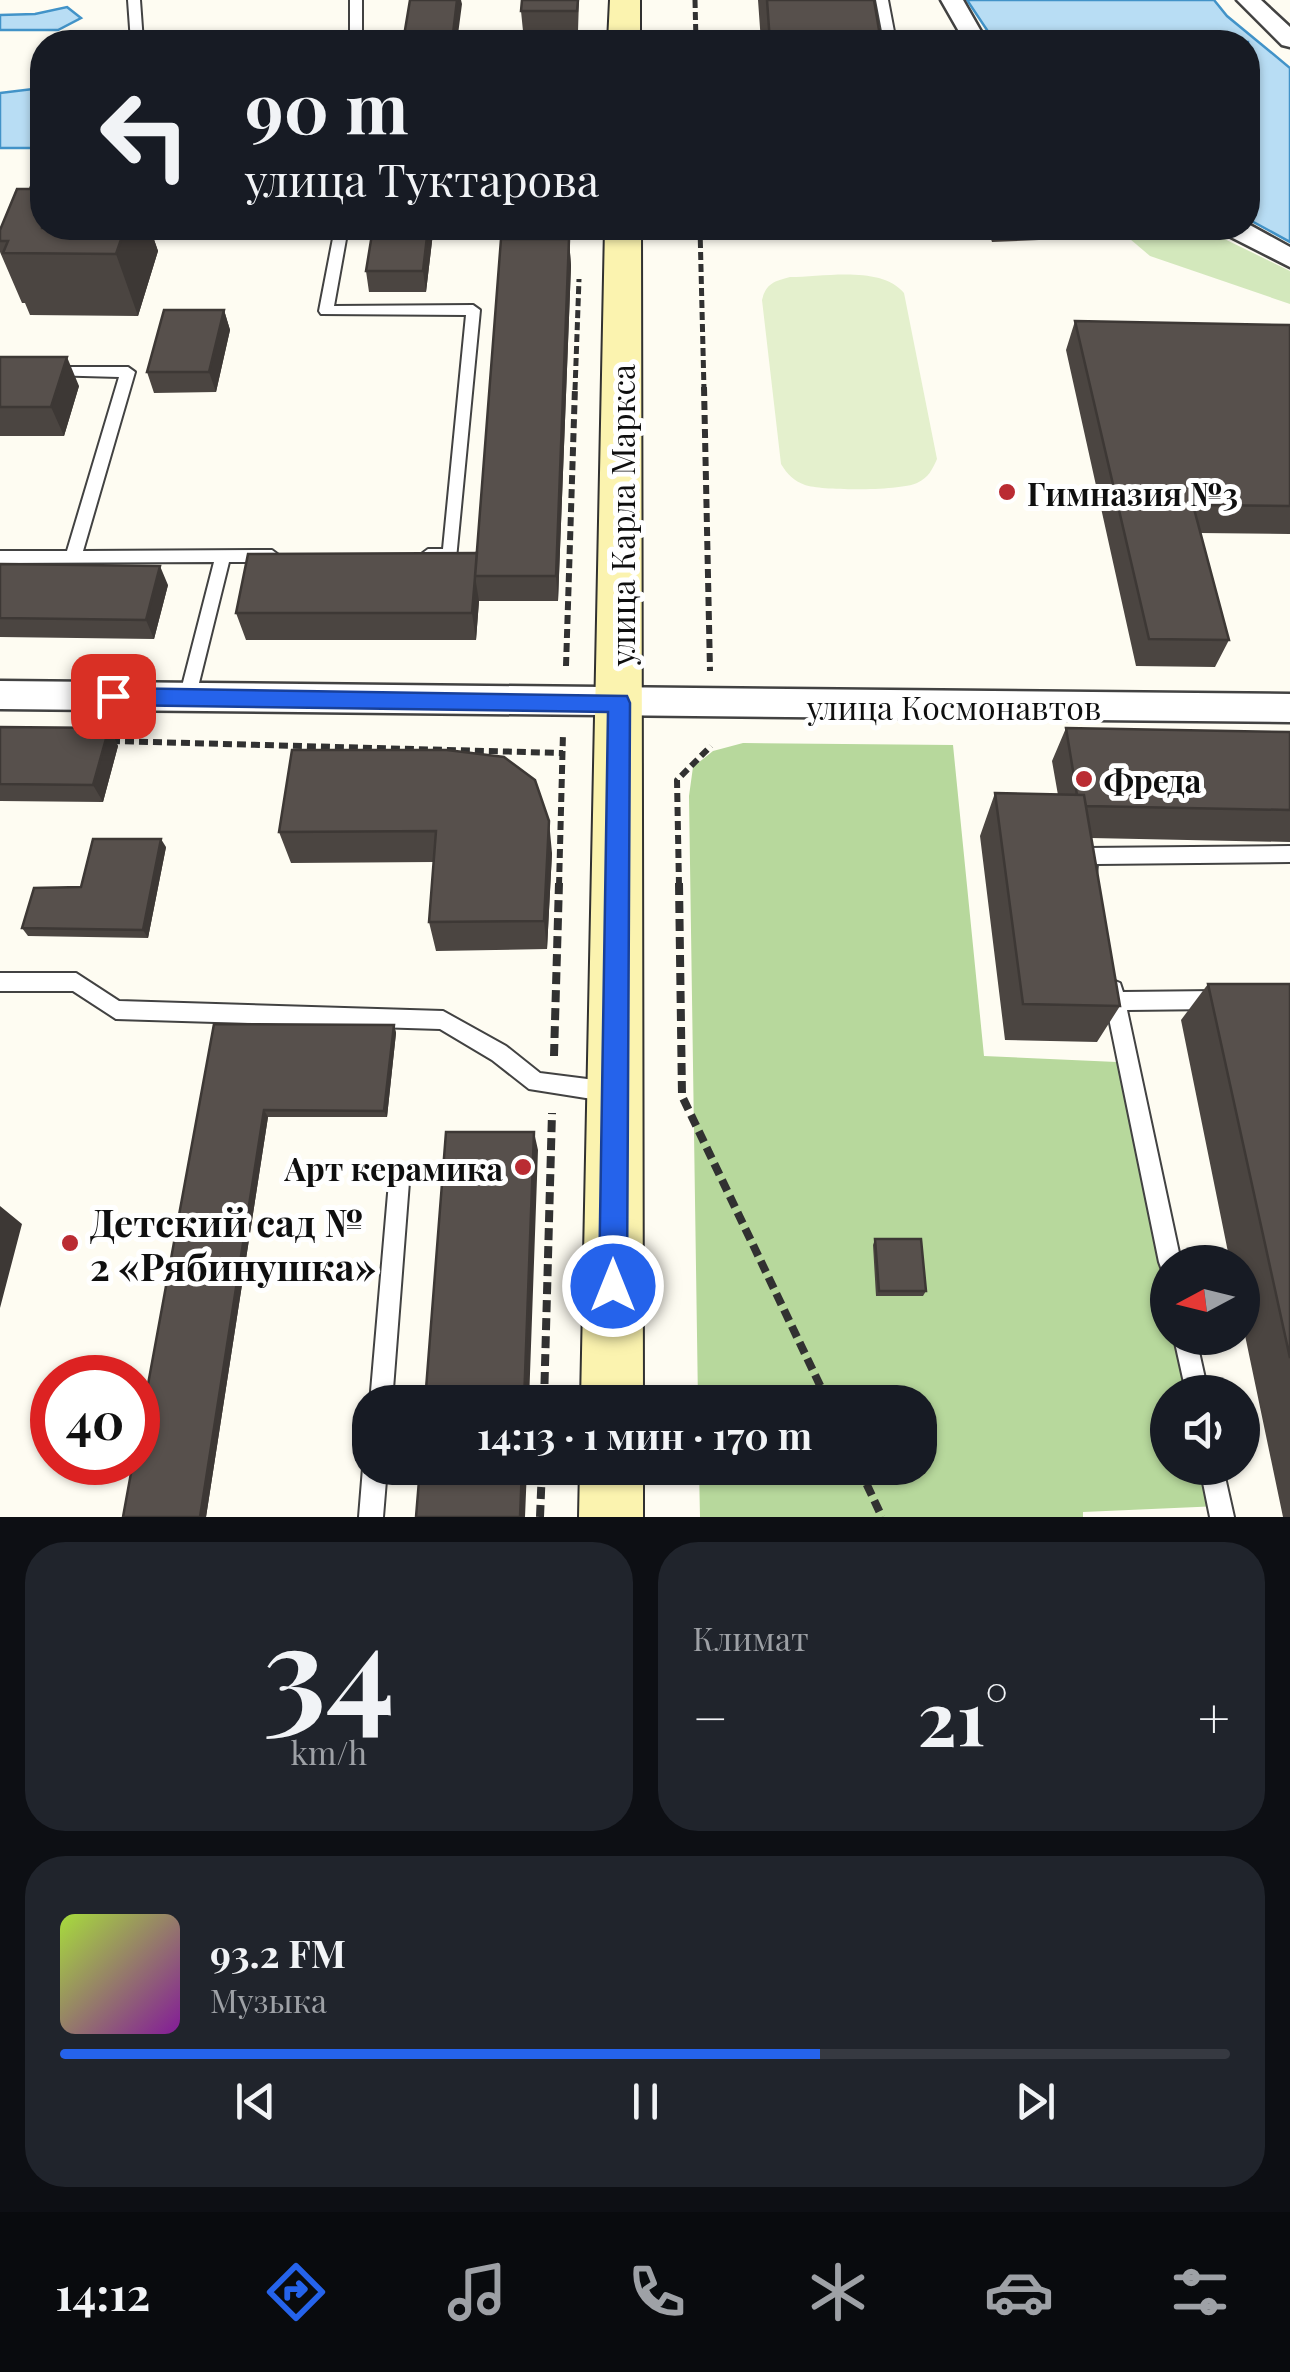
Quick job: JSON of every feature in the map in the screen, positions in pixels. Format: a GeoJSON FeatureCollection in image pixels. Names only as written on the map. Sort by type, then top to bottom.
{"type":"FeatureCollection","features":[{"type":"Feature","properties":{"kind":"street"},"geometry":{"type":"LineString","coordinates":[[624,30],[625,0]]}},
{"type":"Feature","properties":{"kind":"street"},"geometry":{"type":"LineString","coordinates":[[952,0],[969,30]]}},
{"type":"Feature","properties":{"kind":"street"},"geometry":{"type":"LineString","coordinates":[[1248,0],[1290,40]]}},
{"type":"Feature","properties":{"kind":"street","name":"улица Карла Маркса"},"geometry":{"type":"LineString","coordinates":[[612,1385],[623,240]]}},
{"type":"Feature","properties":{"kind":"street"},"geometry":{"type":"LineString","coordinates":[[1256,240],[1290,258]]}},
{"type":"Feature","properties":{"kind":"street","name":"улица Космонавтов"},"geometry":{"type":"LineString","coordinates":[[0,695],[1290,708]]}},
{"type":"Feature","properties":{"kind":"street"},"geometry":{"type":"LineString","coordinates":[[612,1485],[612,1517]]}},
{"type":"Feature","properties":{"kind":"lane"},"geometry":{"type":"LineString","coordinates":[[134,0],[137,30]]}},
{"type":"Feature","properties":{"kind":"lane"},"geometry":{"type":"LineString","coordinates":[[356,0],[356,30]]}},
{"type":"Feature","properties":{"kind":"lane"},"geometry":{"type":"LineString","coordinates":[[882,0],[888,30]]}},
{"type":"Feature","properties":{"kind":"lane"},"geometry":{"type":"LineString","coordinates":[[338,240],[326,311],[472,310],[450,555],[412,556]]}},
{"type":"Feature","properties":{"kind":"lane"},"geometry":{"type":"LineString","coordinates":[[37,372],[128,372],[73,557]]}},
{"type":"Feature","properties":{"kind":"lane"},"geometry":{"type":"LineString","coordinates":[[188,698],[223,556]]}},
{"type":"Feature","properties":{"kind":"lane"},"geometry":{"type":"LineString","coordinates":[[0,557],[299,556]]}},
{"type":"Feature","properties":{"kind":"lane"},"geometry":{"type":"LineString","coordinates":[[1093,892],[1086,856],[1290,854]]}},
{"type":"Feature","properties":{"kind":"lane"},"geometry":{"type":"LineString","coordinates":[[1108,965],[1166,1245]]}},
{"type":"Feature","properties":{"kind":"lane"},"geometry":{"type":"LineString","coordinates":[[0,982],[76,982],[116,1010],[443,1020],[499,1053],[536,1082],[615,1093]]}},
{"type":"Feature","properties":{"kind":"lane"},"geometry":{"type":"LineString","coordinates":[[1116,1001],[1232,1000]]}},
{"type":"Feature","properties":{"kind":"lane"},"geometry":{"type":"LineString","coordinates":[[381,1385],[399,1182]]}},
{"type":"Feature","properties":{"kind":"lane"},"geometry":{"type":"LineString","coordinates":[[371,1517],[374,1485]]}},
{"type":"Feature","properties":{"kind":"lane"},"geometry":{"type":"LineString","coordinates":[[1215,1485],[1222,1517]]}},
{"type":"Feature","properties":{"kind":"path"},"geometry":{"type":"LineString","coordinates":[[696,0],[696,30]]}},
{"type":"Feature","properties":{"kind":"path"},"geometry":{"type":"LineString","coordinates":[[700,240],[711,704]]}},
{"type":"Feature","properties":{"kind":"path"},"geometry":{"type":"LineString","coordinates":[[544,1385],[580,267]]}},
{"type":"Feature","properties":{"kind":"path"},"geometry":{"type":"LineString","coordinates":[[97,741],[563,753]]}},
{"type":"Feature","properties":{"kind":"path"},"geometry":{"type":"LineString","coordinates":[[712,746],[677,780],[682,1096],[820,1385]]}},
{"type":"Feature","properties":{"kind":"path"},"geometry":{"type":"LineString","coordinates":[[540,1517],[541,1485]]}},
{"type":"Feature","properties":{"kind":"path"},"geometry":{"type":"LineString","coordinates":[[867,1485],[882,1517]]}},
{"type":"Feature","properties":{"kind":"green space"},"geometry":{"type":"Polygon","coordinates":[[[1131,240],[1227,240],[1290,271],[1290,304],[1150,256],[1131,240]]]}},
{"type":"Feature","properties":{"kind":"green space"},"geometry":{"type":"Polygon","coordinates":[[[867,276],[894,284],[904,293],[937,459],[921,481],[895,488],[814,487],[791,477],[783,468],[762,300],[772,284],[790,277],[867,276]]]}},
{"type":"Feature","properties":{"kind":"green space"},"geometry":{"type":"Polygon","coordinates":[[[743,743],[953,745],[984,1056],[1139,1063],[1173,1245],[1150,1245],[1150,1355],[1193,1355],[1197,1375],[1150,1375],[1150,1485],[1216,1485],[1220,1506],[1083,1512],[1083,1517],[700,1517],[699,1485],[937,1485],[937,1385],[698,1385],[689,796],[693,767],[713,751],[743,743]]]}},
{"type":"Feature","properties":{"kind":"water"},"geometry":{"type":"Polygon","coordinates":[[[967,0],[1214,0],[1244,30],[987,30],[967,0]]]}},
{"type":"Feature","properties":{"kind":"water"},"geometry":{"type":"Polygon","coordinates":[[[67,7],[81,18],[58,30],[0,30],[0,15],[35,14],[67,7]]]}},
{"type":"Feature","properties":{"kind":"water"},"geometry":{"type":"Polygon","coordinates":[[[1260,43],[1290,68],[1290,242],[1260,226],[1260,43]]]}},
{"type":"Feature","properties":{"kind":"water"},"geometry":{"type":"Polygon","coordinates":[[[30,89],[30,148],[0,148],[0,93],[30,89]]]}},
{"type":"Feature","properties":{"kind":"building"},"geometry":{"type":"Polygon","coordinates":[[[410,0],[457,0],[453,30],[405,30],[410,0]]]}},
{"type":"Feature","properties":{"kind":"building"},"geometry":{"type":"Polygon","coordinates":[[[522,0],[578,0],[577,11],[521,11],[522,0]]]}},
{"type":"Feature","properties":{"kind":"building"},"geometry":{"type":"Polygon","coordinates":[[[767,0],[874,0],[879,30],[769,30],[767,0]]]}},
{"type":"Feature","properties":{"kind":"building"},"geometry":{"type":"Polygon","coordinates":[[[17,189],[30,189],[30,240],[121,240],[116,254],[3,253],[8,241],[0,241],[0,230],[17,189]]]}},
{"type":"Feature","properties":{"kind":"building"},"geometry":{"type":"Polygon","coordinates":[[[371,240],[427,240],[423,271],[366,271],[371,240]]]}},
{"type":"Feature","properties":{"kind":"building"},"geometry":{"type":"Polygon","coordinates":[[[501,240],[569,240],[556,576],[475,576],[501,240]]]}},
{"type":"Feature","properties":{"kind":"building"},"geometry":{"type":"Polygon","coordinates":[[[164,310],[224,310],[209,372],[147,372],[164,310]]]}},
{"type":"Feature","properties":{"kind":"building"},"geometry":{"type":"Polygon","coordinates":[[[1075,321],[1290,325],[1290,506],[1193,505],[1229,640],[1149,639],[1075,321]]]}},
{"type":"Feature","properties":{"kind":"building"},"geometry":{"type":"Polygon","coordinates":[[[0,357],[67,357],[51,407],[0,407],[0,357]]]}},
{"type":"Feature","properties":{"kind":"building"},"geometry":{"type":"Polygon","coordinates":[[[477,553],[472,613],[236,613],[248,554],[477,553]]]}},
{"type":"Feature","properties":{"kind":"building"},"geometry":{"type":"Polygon","coordinates":[[[0,564],[160,566],[146,620],[0,618],[0,564]]]}},
{"type":"Feature","properties":{"kind":"building"},"geometry":{"type":"Polygon","coordinates":[[[0,727],[109,728],[93,785],[0,784],[0,727]]]}},
{"type":"Feature","properties":{"kind":"building"},"geometry":{"type":"Polygon","coordinates":[[[1066,728],[1290,732],[1290,810],[1086,806],[1084,795],[1077,795],[1066,728]]]}},
{"type":"Feature","properties":{"kind":"building"},"geometry":{"type":"Polygon","coordinates":[[[292,750],[447,750],[504,757],[535,780],[549,821],[544,921],[429,922],[436,831],[279,832],[292,750]]]}},
{"type":"Feature","properties":{"kind":"building"},"geometry":{"type":"Polygon","coordinates":[[[995,793],[1084,795],[1120,1006],[1023,1004],[995,793]]]}},
{"type":"Feature","properties":{"kind":"building"},"geometry":{"type":"Polygon","coordinates":[[[93,839],[161,839],[143,930],[22,928],[34,888],[81,887],[93,839]]]}},
{"type":"Feature","properties":{"kind":"building"},"geometry":{"type":"Polygon","coordinates":[[[1208,984],[1290,984],[1290,1358],[1208,984]]]}},
{"type":"Feature","properties":{"kind":"building"},"geometry":{"type":"Polygon","coordinates":[[[214,1024],[394,1025],[384,1111],[264,1110],[200,1517],[123,1517],[129,1485],[160,1485],[160,1355],[153,1355],[214,1024]]]}},
{"type":"Feature","properties":{"kind":"building"},"geometry":{"type":"Polygon","coordinates":[[[446,1132],[534,1132],[525,1385],[426,1385],[446,1132]]]}},
{"type":"Feature","properties":{"kind":"building"},"geometry":{"type":"Polygon","coordinates":[[[875,1239],[921,1239],[926,1291],[879,1291],[875,1239]]]}},
{"type":"Feature","properties":{"kind":"building"},"geometry":{"type":"Polygon","coordinates":[[[419,1485],[521,1485],[520,1517],[416,1517],[419,1485]]]}},
{"type":"Feature","properties":{"kind":"place","name":"Гимназия №3"},"geometry":{"type":"Point","coordinates":[1007,492]}},
{"type":"Feature","properties":{"kind":"place","name":"Фреда"},"geometry":{"type":"Point","coordinates":[1084,779]}},
{"type":"Feature","properties":{"kind":"place","name":"Арт керамика"},"geometry":{"type":"Point","coordinates":[523,1167]}},
{"type":"Feature","properties":{"kind":"place","name":"Детский сад № 2 «Рябинушка»"},"geometry":{"type":"Point","coordinates":[70,1243]}},
{"type":"Feature","properties":{"kind":"route"},"geometry":{"type":"LineString","coordinates":[[113,696],[619,703],[613,1286]]}}]}
